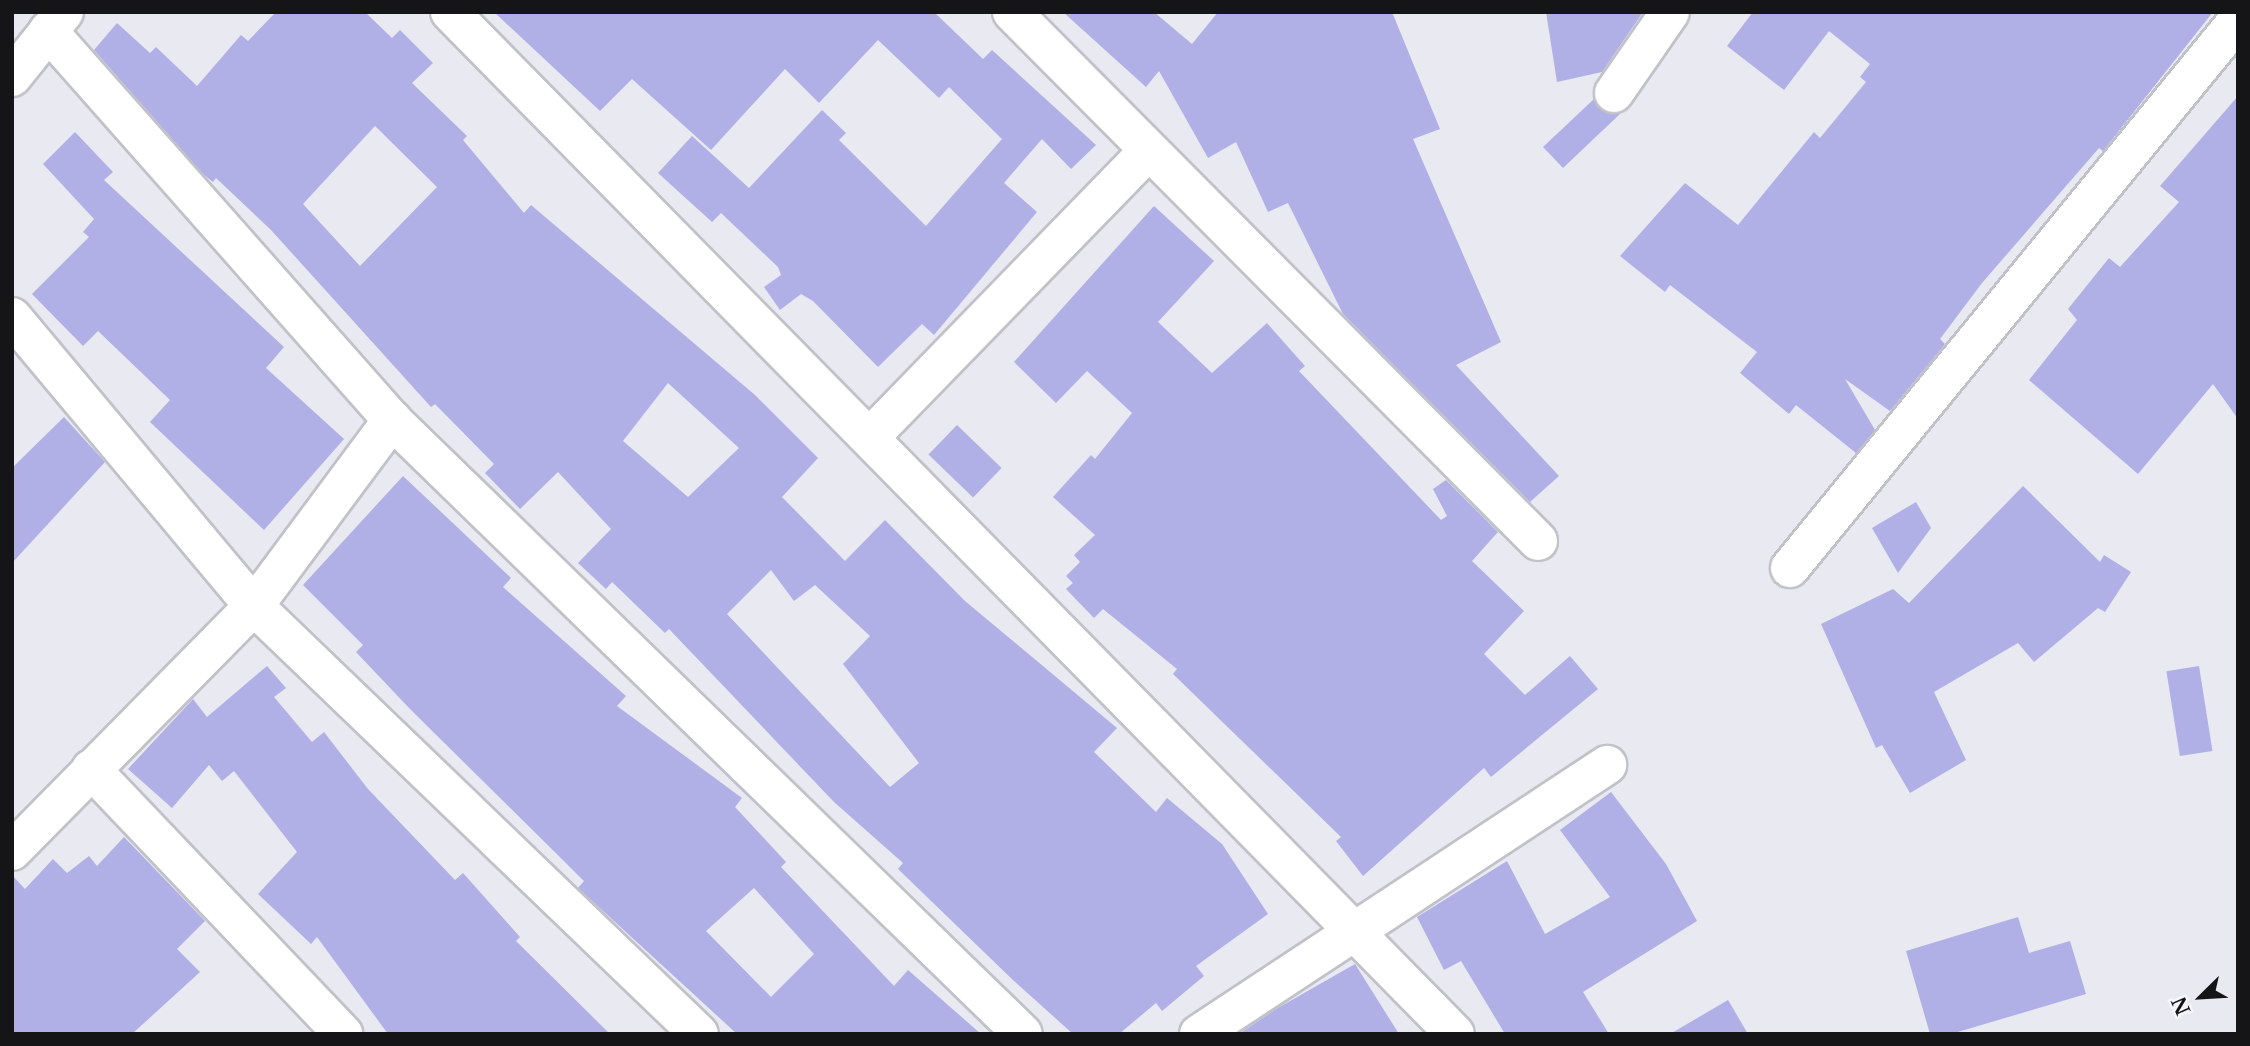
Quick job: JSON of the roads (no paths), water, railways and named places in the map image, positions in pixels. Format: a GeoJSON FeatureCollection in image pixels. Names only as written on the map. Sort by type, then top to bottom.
{"type":"FeatureCollection","features":[{"type":"Feature","properties":{"kind":"street"},"geometry":{"type":"LineString","coordinates":[[450,12],[872,435],[1359,931],[1455,1034]]}},
{"type":"Feature","properties":{"kind":"street"},"geometry":{"type":"LineString","coordinates":[[1012,12],[1538,541]]}},
{"type":"Feature","properties":{"kind":"street"},"geometry":{"type":"LineString","coordinates":[[1614,93],[1670,12]]}},
{"type":"Feature","properties":{"kind":"street"},"geometry":{"type":"LineString","coordinates":[[1790,568],[2238,20]]}},
{"type":"Feature","properties":{"kind":"street"},"geometry":{"type":"LineString","coordinates":[[12,78],[56,22],[392,420],[1023,1034]]}},
{"type":"Feature","properties":{"kind":"street"},"geometry":{"type":"LineString","coordinates":[[872,435],[1148,151]]}},
{"type":"Feature","properties":{"kind":"street"},"geometry":{"type":"LineString","coordinates":[[12,317],[254,606],[699,1034]]}},
{"type":"Feature","properties":{"kind":"street"},"geometry":{"type":"LineString","coordinates":[[12,851],[254,606],[392,420]]}},
{"type":"Feature","properties":{"kind":"street"},"geometry":{"type":"LineString","coordinates":[[1199,1034],[1607,765]]}},
{"type":"Feature","properties":{"kind":"street"},"geometry":{"type":"LineString","coordinates":[[91,769],[343,1034]]}}]}
